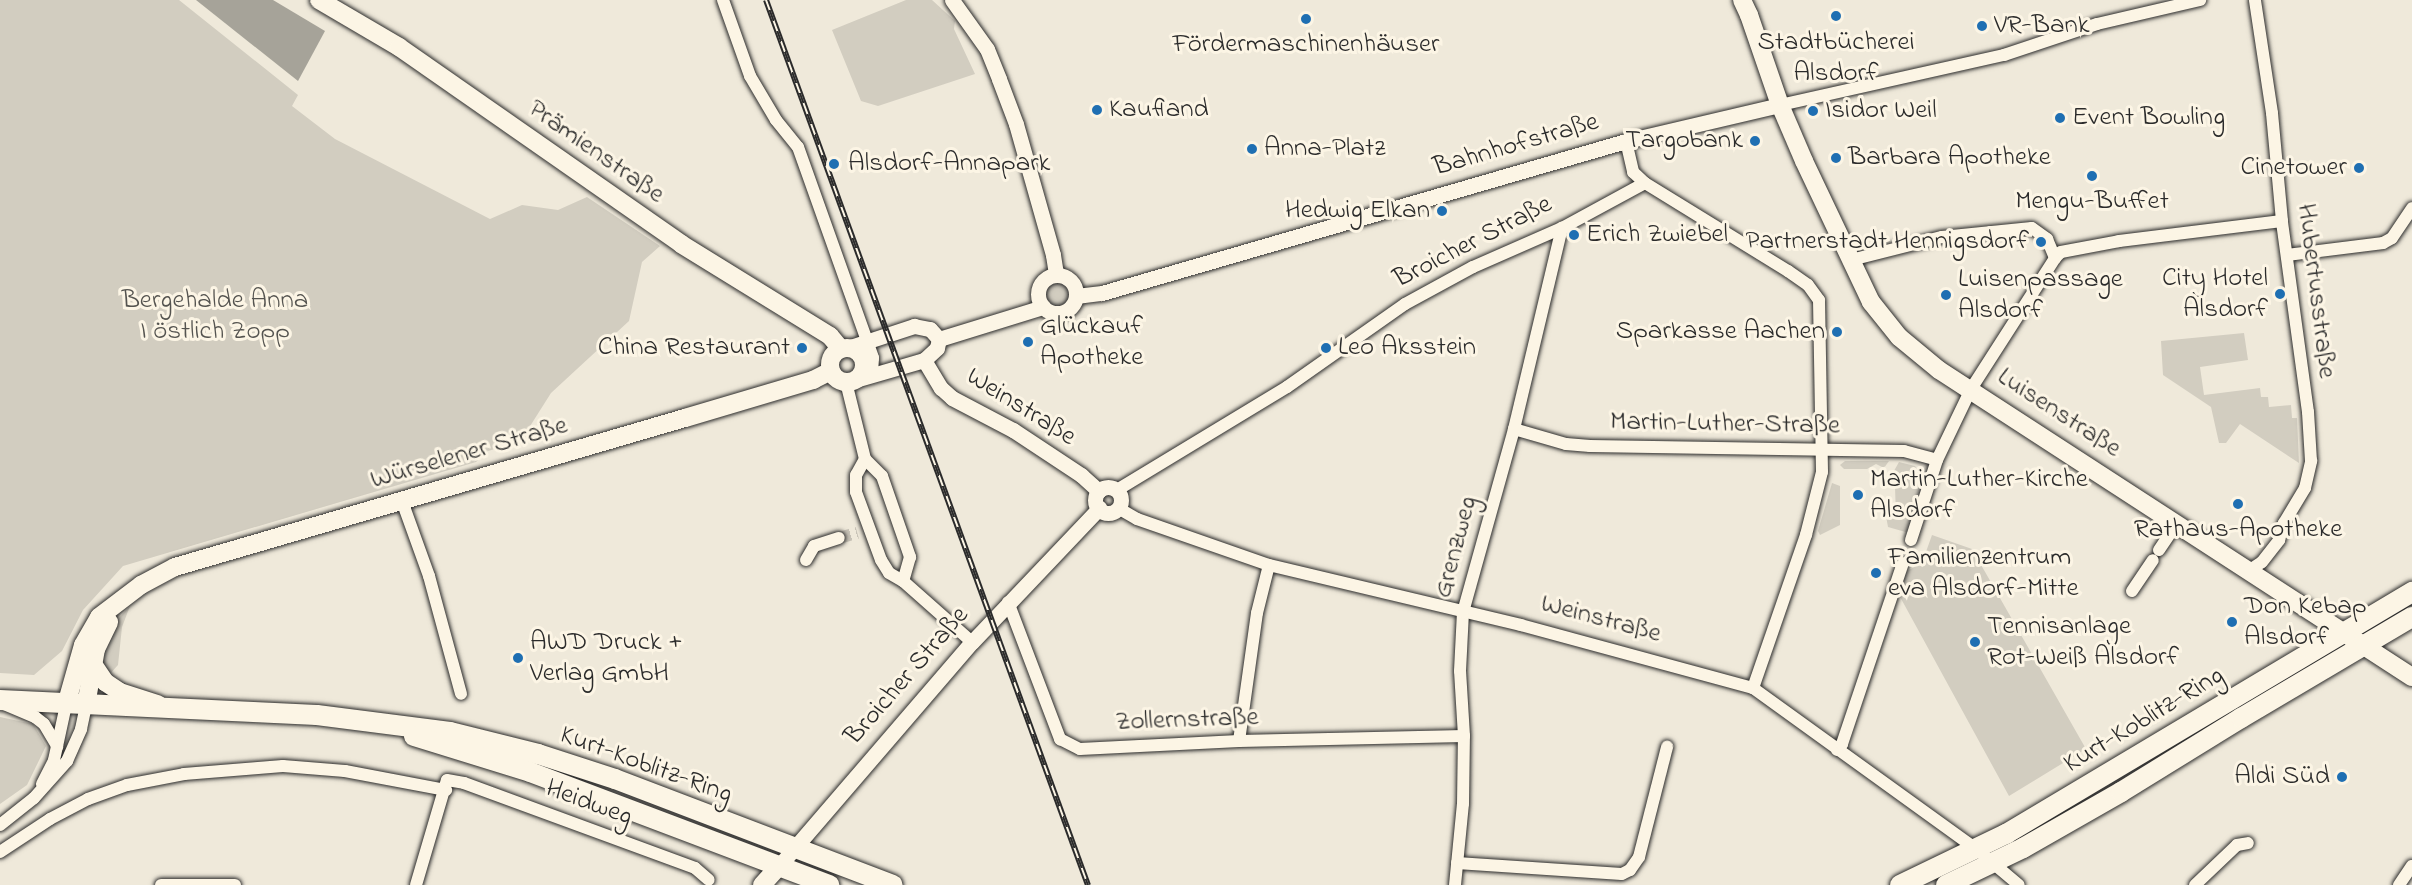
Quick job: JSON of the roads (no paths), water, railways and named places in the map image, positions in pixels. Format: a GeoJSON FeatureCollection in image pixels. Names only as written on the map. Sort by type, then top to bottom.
{"type":"FeatureCollection","features":[{"type":"Feature","properties":{"kind":"main road","name":"Prämienstraße"},"geometry":{"type":"LineString","coordinates":[[319,0],[399,47],[681,244],[830,336],[844,348]]}},
{"type":"Feature","properties":{"kind":"main road","name":"Luisenstraße"},"geometry":{"type":"LineString","coordinates":[[1744,1],[1780,105],[1851,260],[1871,302],[1899,337],[1920,357],[2412,677]]}},
{"type":"Feature","properties":{"kind":"main road"},"geometry":{"type":"LineString","coordinates":[[844,348],[856,351],[862,357],[864,366],[856,380],[837,379],[831,371],[831,359],[844,348]]}},
{"type":"Feature","properties":{"kind":"main road","name":"Würselener Straße"},"geometry":{"type":"LineString","coordinates":[[66,705],[77,661],[91,630],[104,613],[141,585],[175,567],[813,380],[831,371]]}},
{"type":"Feature","properties":{"kind":"main road","name":"Kurt-Koblitz-Ring"},"geometry":{"type":"LineString","coordinates":[[1900,885],[2013,829],[2412,592]]}},
{"type":"Feature","properties":{"kind":"main road","name":"Würselener Straße"},"geometry":{"type":"LineString","coordinates":[[86,705],[101,634],[127,596]]}},
{"type":"Feature","properties":{"kind":"main road","name":"Kurt-Koblitz-Ring"},"geometry":{"type":"LineString","coordinates":[[1946,885],[2023,848],[2121,792],[2412,617]]}},
{"type":"Feature","properties":{"kind":"main road"},"geometry":{"type":"LineString","coordinates":[[93,664],[105,682],[120,692],[168,707]]}},
{"type":"Feature","properties":{"kind":"main road"},"geometry":{"type":"LineString","coordinates":[[0,702],[86,705]]}},
{"type":"Feature","properties":{"kind":"main road","name":"Kurt-Koblitz-Ring"},"geometry":{"type":"LineString","coordinates":[[86,705],[317,715],[450,732],[537,754],[615,779],[892,885]]}},
{"type":"Feature","properties":{"kind":"main road","name":"Kurt-Koblitz-Ring"},"geometry":{"type":"LineString","coordinates":[[375,724],[530,772],[830,885]]}},
{"type":"Feature","properties":{"kind":"main road","name":"Broicher Straße"},"geometry":{"type":"LineString","coordinates":[[762,885],[779,866]]}},
{"type":"Feature","properties":{"kind":"street"},"geometry":{"type":"LineString","coordinates":[[723,0],[750,76],[776,120],[798,147],[868,340],[874,364],[856,380],[855,415],[865,459],[882,476],[910,557],[903,580]]}},
{"type":"Feature","properties":{"kind":"street"},"geometry":{"type":"LineString","coordinates":[[952,0],[987,49],[999,79],[1016,124],[1053,255],[1056,275]]}},
{"type":"Feature","properties":{"kind":"street"},"geometry":{"type":"LineString","coordinates":[[1780,105],[2004,55],[2097,24],[2200,0]]}},
{"type":"Feature","properties":{"kind":"street","name":"Hubertusstraße"},"geometry":{"type":"LineString","coordinates":[[2250,570],[2274,548],[2284,523],[2305,488],[2311,461],[2308,412],[2282,221],[2272,113],[2255,0]]}},
{"type":"Feature","properties":{"kind":"street","name":"Bahnhofstraße"},"geometry":{"type":"LineString","coordinates":[[1076,296],[1102,293],[1626,141],[1780,105]]}},
{"type":"Feature","properties":{"kind":"street"},"geometry":{"type":"LineString","coordinates":[[1626,141],[1633,172],[1645,183],[1778,264],[1815,291],[1819,300],[1822,472],[1806,535],[1753,688]]}},
{"type":"Feature","properties":{"kind":"street","name":"Broicher Straße"},"geometry":{"type":"LineString","coordinates":[[1117,490],[1287,387],[1406,304],[1473,267],[1562,228],[1645,183]]}},
{"type":"Feature","properties":{"kind":"street"},"geometry":{"type":"LineString","coordinates":[[2287,255],[2383,243],[2392,238],[2412,208]]}},
{"type":"Feature","properties":{"kind":"street"},"geometry":{"type":"LineString","coordinates":[[1911,540],[1937,460],[1971,389],[2055,258],[2067,250],[2119,241],[2282,221]]}},
{"type":"Feature","properties":{"kind":"street","name":"Grenzweg"},"geometry":{"type":"LineString","coordinates":[[1455,885],[1463,804],[1464,736],[1460,671],[1463,612],[1514,429],[1562,228]]}},
{"type":"Feature","properties":{"kind":"street"},"geometry":{"type":"LineString","coordinates":[[1851,260],[1942,237],[2032,228],[2047,239],[2055,258]]}},
{"type":"Feature","properties":{"kind":"street"},"geometry":{"type":"LineString","coordinates":[[1056,275],[1068,279],[1076,296],[1072,306],[1063,312],[1052,313],[1043,307],[1038,294],[1039,287],[1043,281],[1056,275]]}},
{"type":"Feature","properties":{"kind":"street"},"geometry":{"type":"LineString","coordinates":[[939,339],[1043,307]]}},
{"type":"Feature","properties":{"kind":"street"},"geometry":{"type":"LineString","coordinates":[[844,348],[900,329],[922,326],[935,332],[939,339],[937,348],[924,360],[856,380]]}},
{"type":"Feature","properties":{"kind":"street","name":"Weinstraße"},"geometry":{"type":"LineString","coordinates":[[924,360],[941,388],[952,398],[1013,430],[1081,475],[1099,491]]}},
{"type":"Feature","properties":{"kind":"street","name":"Martin-Luther-Straße"},"geometry":{"type":"LineString","coordinates":[[1514,429],[1566,444],[1590,446],[1904,451],[1937,460]]}},
{"type":"Feature","properties":{"kind":"street"},"geometry":{"type":"LineString","coordinates":[[865,459],[856,475],[856,492],[863,531],[889,573],[903,580],[972,642]]}},
{"type":"Feature","properties":{"kind":"street"},"geometry":{"type":"LineString","coordinates":[[1110,487],[1117,490],[1121,496],[1118,508],[1108,512],[1099,508],[1096,497],[1099,491],[1110,487]]}},
{"type":"Feature","properties":{"kind":"street"},"geometry":{"type":"LineString","coordinates":[[402,501],[429,576],[461,694]]}},
{"type":"Feature","properties":{"kind":"street","name":"Broicher Straße"},"geometry":{"type":"LineString","coordinates":[[779,866],[972,642],[1099,508]]}},
{"type":"Feature","properties":{"kind":"street","name":"Weinstraße"},"geometry":{"type":"LineString","coordinates":[[1118,508],[1137,519],[1269,566],[1543,631],[1753,688],[1975,848],[2019,885]]}},
{"type":"Feature","properties":{"kind":"street"},"geometry":{"type":"LineString","coordinates":[[2132,591],[2177,523]]}},
{"type":"Feature","properties":{"kind":"street"},"geometry":{"type":"LineString","coordinates":[[806,560],[814,546],[839,538]]}},
{"type":"Feature","properties":{"kind":"street"},"geometry":{"type":"LineString","coordinates":[[1837,750],[1842,744],[1903,563]]}},
{"type":"Feature","properties":{"kind":"street"},"geometry":{"type":"LineString","coordinates":[[1239,741],[1257,613],[1269,566]]}},
{"type":"Feature","properties":{"kind":"street","name":"Zollernstraße"},"geometry":{"type":"LineString","coordinates":[[1008,602],[1060,739],[1080,749],[1239,741],[1464,736]]}},
{"type":"Feature","properties":{"kind":"street"},"geometry":{"type":"LineString","coordinates":[[0,702],[44,724],[57,746]]}},
{"type":"Feature","properties":{"kind":"street"},"geometry":{"type":"LineString","coordinates":[[34,798],[48,773],[66,705]]}},
{"type":"Feature","properties":{"kind":"street"},"geometry":{"type":"LineString","coordinates":[[0,825],[34,798],[67,761],[81,729],[86,705]]}},
{"type":"Feature","properties":{"kind":"street"},"geometry":{"type":"LineString","coordinates":[[1457,863],[1622,874],[1630,870],[1639,857],[1667,747]]}},
{"type":"Feature","properties":{"kind":"street","name":"Heidweg"},"geometry":{"type":"LineString","coordinates":[[0,852],[50,819],[88,799],[127,784],[184,774],[284,766],[345,771],[446,785],[464,783],[695,868],[710,880]]}},
{"type":"Feature","properties":{"kind":"street"},"geometry":{"type":"LineString","coordinates":[[416,885],[446,785]]}},
{"type":"Feature","properties":{"kind":"street"},"geometry":{"type":"LineString","coordinates":[[2195,885],[2237,845],[2248,843]]}},
{"type":"Feature","properties":{"kind":"street"},"geometry":{"type":"LineString","coordinates":[[2399,885],[2412,866]]}},
{"type":"Feature","properties":{"kind":"street"},"geometry":{"type":"LineString","coordinates":[[161,885],[235,885]]}},
{"type":"Feature","properties":{"kind":"tunnel"},"geometry":{"type":"LineString","coordinates":[[839,538],[857,533]]}},
{"type":"Feature","properties":{"kind":"railway"},"geometry":{"type":"LineString","coordinates":[[766,0],[1088,885]]}},
{"type":"Feature","properties":{"kind":"place","name":"Stadtbücherei Alsdorf"},"geometry":{"type":"Point","coordinates":[1836,16]}},
{"type":"Feature","properties":{"kind":"place","name":"Fördermaschinenhäuser"},"geometry":{"type":"Point","coordinates":[1306,19]}},
{"type":"Feature","properties":{"kind":"place","name":"VR-Bank"},"geometry":{"type":"Point","coordinates":[1982,26]}},
{"type":"Feature","properties":{"kind":"place","name":"Kaufland"},"geometry":{"type":"Point","coordinates":[1097,110]}},
{"type":"Feature","properties":{"kind":"place","name":"Isidor Weil"},"geometry":{"type":"Point","coordinates":[1813,111]}},
{"type":"Feature","properties":{"kind":"place","name":"Event Bowling"},"geometry":{"type":"Point","coordinates":[2060,118]}},
{"type":"Feature","properties":{"kind":"place","name":"Targobank"},"geometry":{"type":"Point","coordinates":[1755,141]}},
{"type":"Feature","properties":{"kind":"place","name":"Anna-Platz"},"geometry":{"type":"Point","coordinates":[1252,149]}},
{"type":"Feature","properties":{"kind":"place","name":"Barbara Apotheke"},"geometry":{"type":"Point","coordinates":[1836,158]}},
{"type":"Feature","properties":{"kind":"place","name":"Alsdorf-Annapark"},"geometry":{"type":"Point","coordinates":[834,164]}},
{"type":"Feature","properties":{"kind":"place","name":"Cinetower"},"geometry":{"type":"Point","coordinates":[2359,168]}},
{"type":"Feature","properties":{"kind":"place","name":"Mengu-Buffet"},"geometry":{"type":"Point","coordinates":[2092,176]}},
{"type":"Feature","properties":{"kind":"place","name":"Hedwig Elkan"},"geometry":{"type":"Point","coordinates":[1442,211]}},
{"type":"Feature","properties":{"kind":"place","name":"Erich Zwiebel"},"geometry":{"type":"Point","coordinates":[1574,235]}},
{"type":"Feature","properties":{"kind":"place","name":"Partnerstadt Hennigsdorf"},"geometry":{"type":"Point","coordinates":[2041,242]}},
{"type":"Feature","properties":{"kind":"place","name":"City Hotel Alsdorf"},"geometry":{"type":"Point","coordinates":[2280,294]}},
{"type":"Feature","properties":{"kind":"place","name":"Luisenpassage Alsdorf"},"geometry":{"type":"Point","coordinates":[1946,295]}},
{"type":"Feature","properties":{"kind":"place","name":"Sparkasse Aachen"},"geometry":{"type":"Point","coordinates":[1837,332]}},
{"type":"Feature","properties":{"kind":"place","name":"Glückauf Apotheke"},"geometry":{"type":"Point","coordinates":[1028,342]}},
{"type":"Feature","properties":{"kind":"place","name":"China Restaurant"},"geometry":{"type":"Point","coordinates":[802,348]}},
{"type":"Feature","properties":{"kind":"place","name":"Leo Aksstein"},"geometry":{"type":"Point","coordinates":[1326,348]}},
{"type":"Feature","properties":{"kind":"place","name":"Martin-Luther-Kirche Alsdorf"},"geometry":{"type":"Point","coordinates":[1858,495]}},
{"type":"Feature","properties":{"kind":"place","name":"Rathaus-Apotheke"},"geometry":{"type":"Point","coordinates":[2238,504]}},
{"type":"Feature","properties":{"kind":"place","name":"Familienzentrum eva Alsdorf-Mitte"},"geometry":{"type":"Point","coordinates":[1876,573]}},
{"type":"Feature","properties":{"kind":"place","name":"Don Kebap Alsdorf"},"geometry":{"type":"Point","coordinates":[2232,622]}},
{"type":"Feature","properties":{"kind":"place","name":"Tennisanlage Rot-Weiß Alsdorf"},"geometry":{"type":"Point","coordinates":[1975,642]}},
{"type":"Feature","properties":{"kind":"place","name":"AWD Druck + Verlag GmbH"},"geometry":{"type":"Point","coordinates":[518,658]}},
{"type":"Feature","properties":{"kind":"place","name":"Aldi Süd"},"geometry":{"type":"Point","coordinates":[2342,777]}},
{"type":"Feature","properties":{"kind":"park label","name":"Bergehalde Anna I östlich Zopp"},"geometry":{"type":"Point","coordinates":[215,316]}}]}
